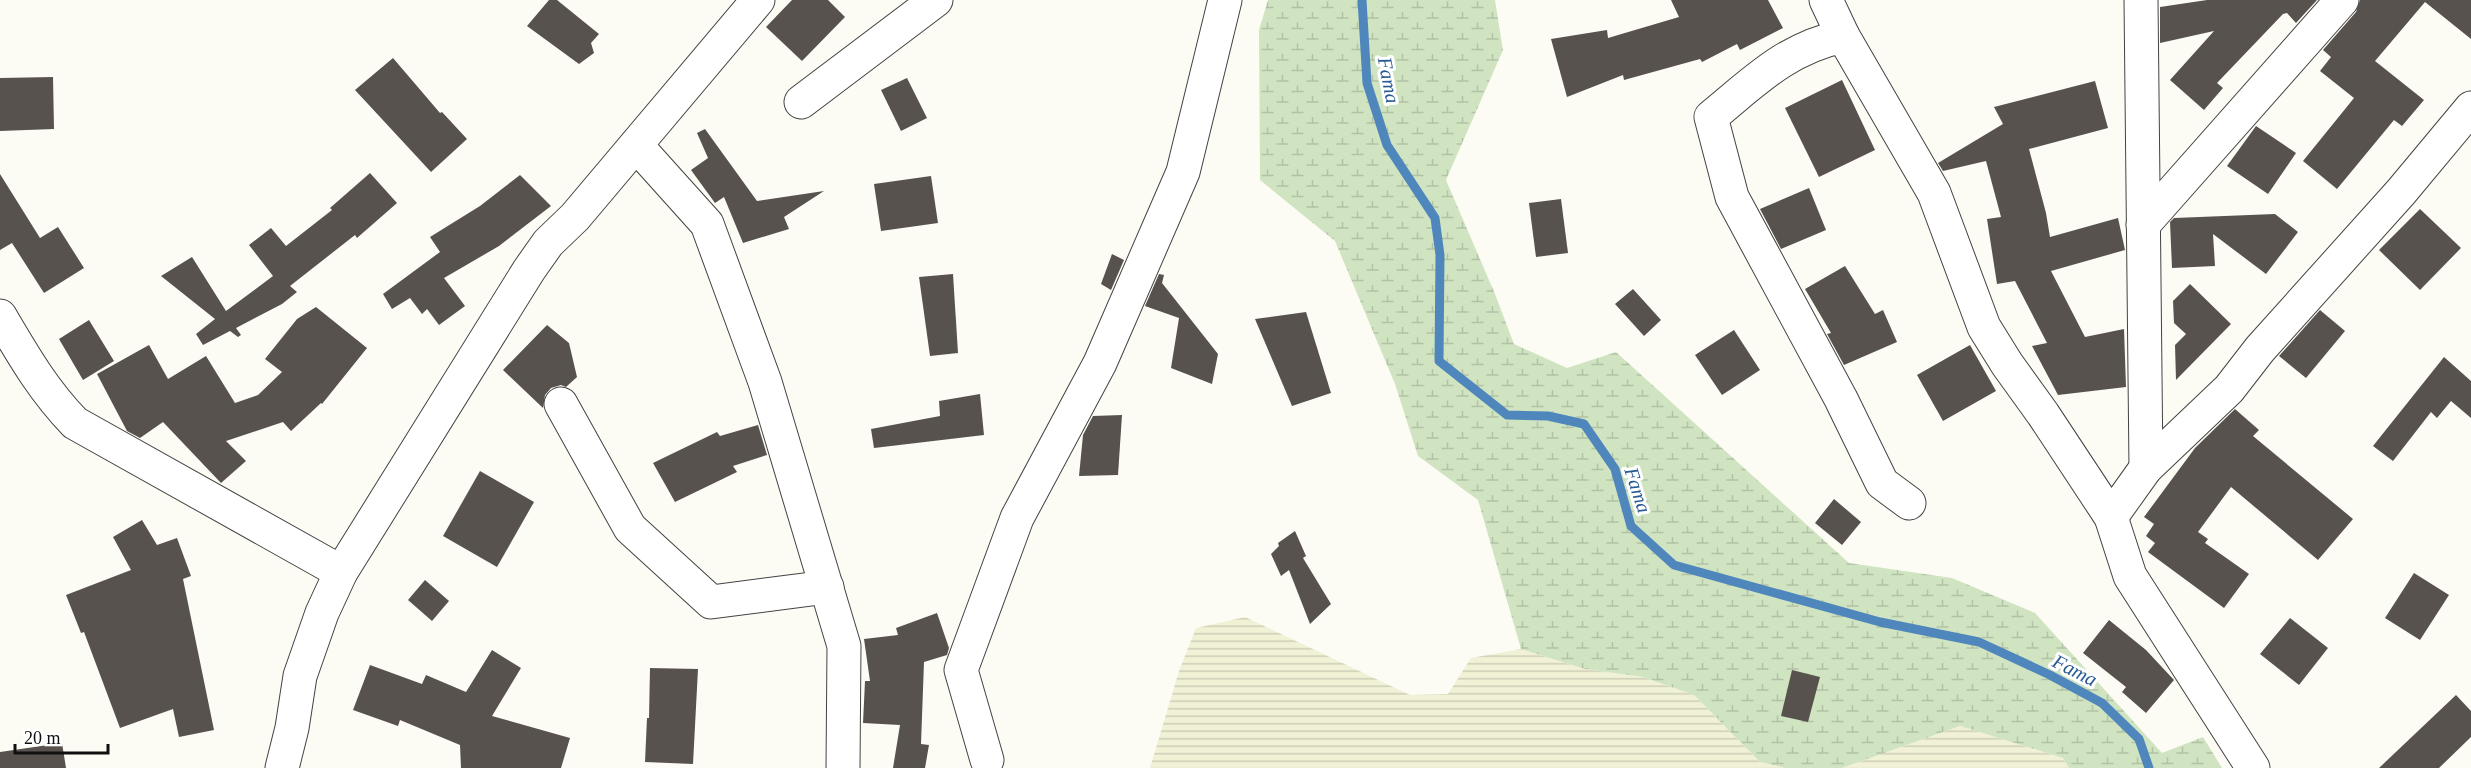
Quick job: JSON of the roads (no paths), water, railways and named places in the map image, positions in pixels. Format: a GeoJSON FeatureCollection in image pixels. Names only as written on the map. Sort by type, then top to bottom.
{"type":"FeatureCollection","features":[{"type":"Feature","properties":{"kind":"street"},"geometry":{"type":"LineString","coordinates":[[282,768],[292,728],[300,676],[322,613],[341,572],[548,243],[575,217],[758,0]]}},
{"type":"Feature","properties":{"kind":"street"},"geometry":{"type":"LineString","coordinates":[[801,102],[936,0]]}},
{"type":"Feature","properties":{"kind":"street"},"geometry":{"type":"LineString","coordinates":[[987,760],[961,670],[1017,518],[1100,363],[1183,172],[1225,0]]}},
{"type":"Feature","properties":{"kind":"street"},"geometry":{"type":"LineString","coordinates":[[1826,0],[1843,36],[1934,193],[1984,327],[2111,517],[2130,576],[2253,768]]}},
{"type":"Feature","properties":{"kind":"street"},"geometry":{"type":"LineString","coordinates":[[2140,0],[2146,468]]}},
{"type":"Feature","properties":{"kind":"street"},"geometry":{"type":"LineString","coordinates":[[2143,225],[2342,0]]}},
{"type":"Feature","properties":{"kind":"street"},"geometry":{"type":"LineString","coordinates":[[1843,36],[1816,42],[1776,63],[1711,117],[1732,197],[1841,399],[1882,483],[1909,503]]}},
{"type":"Feature","properties":{"kind":"street"},"geometry":{"type":"LineString","coordinates":[[2111,517],[2146,468],[2229,389],[2260,349],[2401,192],[2471,108]]}},
{"type":"Feature","properties":{"kind":"street"},"geometry":{"type":"LineString","coordinates":[[636,145],[707,224],[765,382],[844,646],[843,768]]}},
{"type":"Feature","properties":{"kind":"street"},"geometry":{"type":"LineString","coordinates":[[0,316],[52,399],[75,423],[341,572]]}},
{"type":"Feature","properties":{"kind":"street"},"geometry":{"type":"LineString","coordinates":[[561,404],[630,528],[711,602],[827,587]]}},
{"type":"Feature","properties":{"kind":"waterway","name":"Fama"},"geometry":{"type":"LineString","coordinates":[[1362,0],[1367,83],[1387,145],[1435,218],[1440,255],[1439,361],[1507,415],[1548,416],[1584,424],[1615,469],[1631,526],[1674,565],[1880,622],[1979,642],[2050,675],[2102,703],[2139,739],[2149,768]]}}]}
